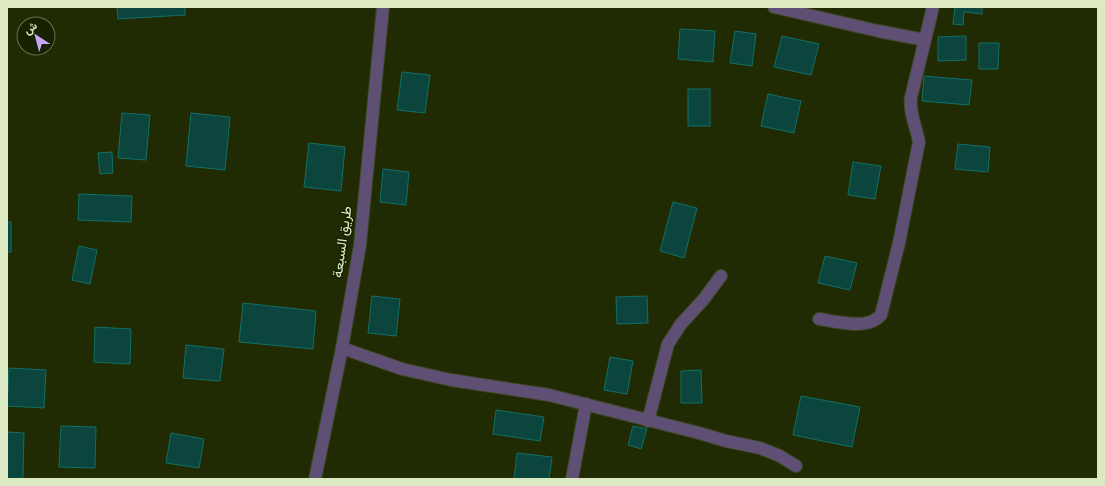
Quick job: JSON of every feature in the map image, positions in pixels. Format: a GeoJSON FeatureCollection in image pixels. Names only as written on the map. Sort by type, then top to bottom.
{"type":"FeatureCollection","features":[{"type":"Feature","properties":{"kind":"street","name":"طريق السبعة"},"geometry":{"type":"LineString","coordinates":[[315,479],[342,348],[360,245],[383,7]]}},
{"type":"Feature","properties":{"kind":"street"},"geometry":{"type":"LineString","coordinates":[[774,7],[878,31],[925,40]]}},
{"type":"Feature","properties":{"kind":"street"},"geometry":{"type":"LineString","coordinates":[[819,319],[846,323],[864,323],[870,322],[881,315],[899,243],[919,142],[917,128],[912,117],[910,105],[933,7]]}},
{"type":"Feature","properties":{"kind":"street"},"geometry":{"type":"LineString","coordinates":[[648,421],[668,344],[681,324],[721,276]]}},
{"type":"Feature","properties":{"kind":"street"},"geometry":{"type":"LineString","coordinates":[[342,348],[402,369],[451,380],[549,395],[726,441],[760,448],[780,456],[796,466]]}},
{"type":"Feature","properties":{"kind":"street"},"geometry":{"type":"LineString","coordinates":[[572,479],[586,404]]}},
{"type":"Feature","properties":{"kind":"building"},"geometry":{"type":"Polygon","coordinates":[[[117,7],[185,7],[185,15],[118,19],[117,7]]]}},
{"type":"Feature","properties":{"kind":"building"},"geometry":{"type":"Polygon","coordinates":[[[955,7],[982,7],[982,14],[964,12],[963,25],[953,24],[955,7]]]}},
{"type":"Feature","properties":{"kind":"building"},"geometry":{"type":"Polygon","coordinates":[[[680,29],[715,31],[713,62],[678,59],[680,29]]]}},
{"type":"Feature","properties":{"kind":"building"},"geometry":{"type":"Polygon","coordinates":[[[735,31],[756,34],[752,66],[730,63],[735,31]]]}},
{"type":"Feature","properties":{"kind":"building"},"geometry":{"type":"Polygon","coordinates":[[[782,36],[819,44],[811,75],[774,67],[782,36]]]}},
{"type":"Feature","properties":{"kind":"building"},"geometry":{"type":"Polygon","coordinates":[[[966,36],[966,60],[938,61],[938,37],[966,36]]]}},
{"type":"Feature","properties":{"kind":"building"},"geometry":{"type":"Polygon","coordinates":[[[979,43],[999,43],[998,69],[979,69],[979,43]]]}},
{"type":"Feature","properties":{"kind":"building"},"geometry":{"type":"Polygon","coordinates":[[[402,72],[430,75],[425,113],[397,110],[402,72]]]}},
{"type":"Feature","properties":{"kind":"building"},"geometry":{"type":"Polygon","coordinates":[[[924,76],[972,80],[969,105],[922,101],[924,76]]]}},
{"type":"Feature","properties":{"kind":"building"},"geometry":{"type":"Polygon","coordinates":[[[688,89],[710,89],[710,126],[688,126],[688,89]]]}},
{"type":"Feature","properties":{"kind":"building"},"geometry":{"type":"Polygon","coordinates":[[[768,94],[801,101],[794,133],[761,126],[768,94]]]}},
{"type":"Feature","properties":{"kind":"building"},"geometry":{"type":"Polygon","coordinates":[[[122,113],[150,115],[146,160],[118,158],[122,113]]]}},
{"type":"Feature","properties":{"kind":"building"},"geometry":{"type":"Polygon","coordinates":[[[191,113],[230,117],[225,170],[186,166],[191,113]]]}},
{"type":"Feature","properties":{"kind":"building"},"geometry":{"type":"Polygon","coordinates":[[[309,143],[345,147],[341,191],[304,187],[309,143]]]}},
{"type":"Feature","properties":{"kind":"building"},"geometry":{"type":"Polygon","coordinates":[[[958,144],[990,147],[988,172],[955,169],[958,144]]]}},
{"type":"Feature","properties":{"kind":"building"},"geometry":{"type":"Polygon","coordinates":[[[112,152],[113,173],[100,174],[98,153],[112,152]]]}},
{"type":"Feature","properties":{"kind":"building"},"geometry":{"type":"Polygon","coordinates":[[[853,162],[881,166],[875,199],[848,195],[853,162]]]}},
{"type":"Feature","properties":{"kind":"building"},"geometry":{"type":"Polygon","coordinates":[[[383,169],[409,172],[406,205],[380,202],[383,169]]]}},
{"type":"Feature","properties":{"kind":"building"},"geometry":{"type":"Polygon","coordinates":[[[79,194],[132,196],[131,222],[78,220],[79,194]]]}},
{"type":"Feature","properties":{"kind":"building"},"geometry":{"type":"Polygon","coordinates":[[[673,202],[697,208],[684,258],[660,251],[673,202]]]}},
{"type":"Feature","properties":{"kind":"building"},"geometry":{"type":"Polygon","coordinates":[[[7,222],[11,222],[11,252],[7,252],[7,222]]]}},
{"type":"Feature","properties":{"kind":"building"},"geometry":{"type":"Polygon","coordinates":[[[79,246],[97,250],[90,284],[72,280],[79,246]]]}},
{"type":"Feature","properties":{"kind":"building"},"geometry":{"type":"Polygon","coordinates":[[[825,256],[857,263],[850,290],[818,283],[825,256]]]}},
{"type":"Feature","properties":{"kind":"building"},"geometry":{"type":"Polygon","coordinates":[[[372,296],[400,299],[396,336],[368,333],[372,296]]]}},
{"type":"Feature","properties":{"kind":"building"},"geometry":{"type":"Polygon","coordinates":[[[647,296],[648,323],[617,324],[616,297],[647,296]]]}},
{"type":"Feature","properties":{"kind":"building"},"geometry":{"type":"Polygon","coordinates":[[[243,303],[316,311],[313,349],[239,342],[243,303]]]}},
{"type":"Feature","properties":{"kind":"building"},"geometry":{"type":"Polygon","coordinates":[[[95,327],[131,329],[130,364],[94,362],[95,327]]]}},
{"type":"Feature","properties":{"kind":"building"},"geometry":{"type":"Polygon","coordinates":[[[186,345],[224,349],[220,381],[183,378],[186,345]]]}},
{"type":"Feature","properties":{"kind":"building"},"geometry":{"type":"Polygon","coordinates":[[[610,357],[633,361],[627,394],[604,390],[610,357]]]}},
{"type":"Feature","properties":{"kind":"building"},"geometry":{"type":"Polygon","coordinates":[[[9,368],[46,370],[44,408],[7,406],[9,368]]]}},
{"type":"Feature","properties":{"kind":"building"},"geometry":{"type":"Polygon","coordinates":[[[701,370],[702,403],[681,403],[681,371],[701,370]]]}},
{"type":"Feature","properties":{"kind":"building"},"geometry":{"type":"Polygon","coordinates":[[[801,396],[860,407],[852,447],[793,435],[801,396]]]}},
{"type":"Feature","properties":{"kind":"building"},"geometry":{"type":"Polygon","coordinates":[[[496,410],[544,417],[540,441],[493,434],[496,410]]]}},
{"type":"Feature","properties":{"kind":"building"},"geometry":{"type":"Polygon","coordinates":[[[61,426],[96,427],[95,468],[59,467],[61,426]]]}},
{"type":"Feature","properties":{"kind":"building"},"geometry":{"type":"Polygon","coordinates":[[[633,426],[647,429],[641,449],[628,445],[633,426]]]}},
{"type":"Feature","properties":{"kind":"building"},"geometry":{"type":"Polygon","coordinates":[[[7,432],[24,433],[23,479],[7,479],[7,432]]]}},
{"type":"Feature","properties":{"kind":"building"},"geometry":{"type":"Polygon","coordinates":[[[171,433],[204,439],[199,468],[166,463],[171,433]]]}},
{"type":"Feature","properties":{"kind":"building"},"geometry":{"type":"Polygon","coordinates":[[[517,453],[552,457],[549,479],[514,479],[517,453]]]}}]}
